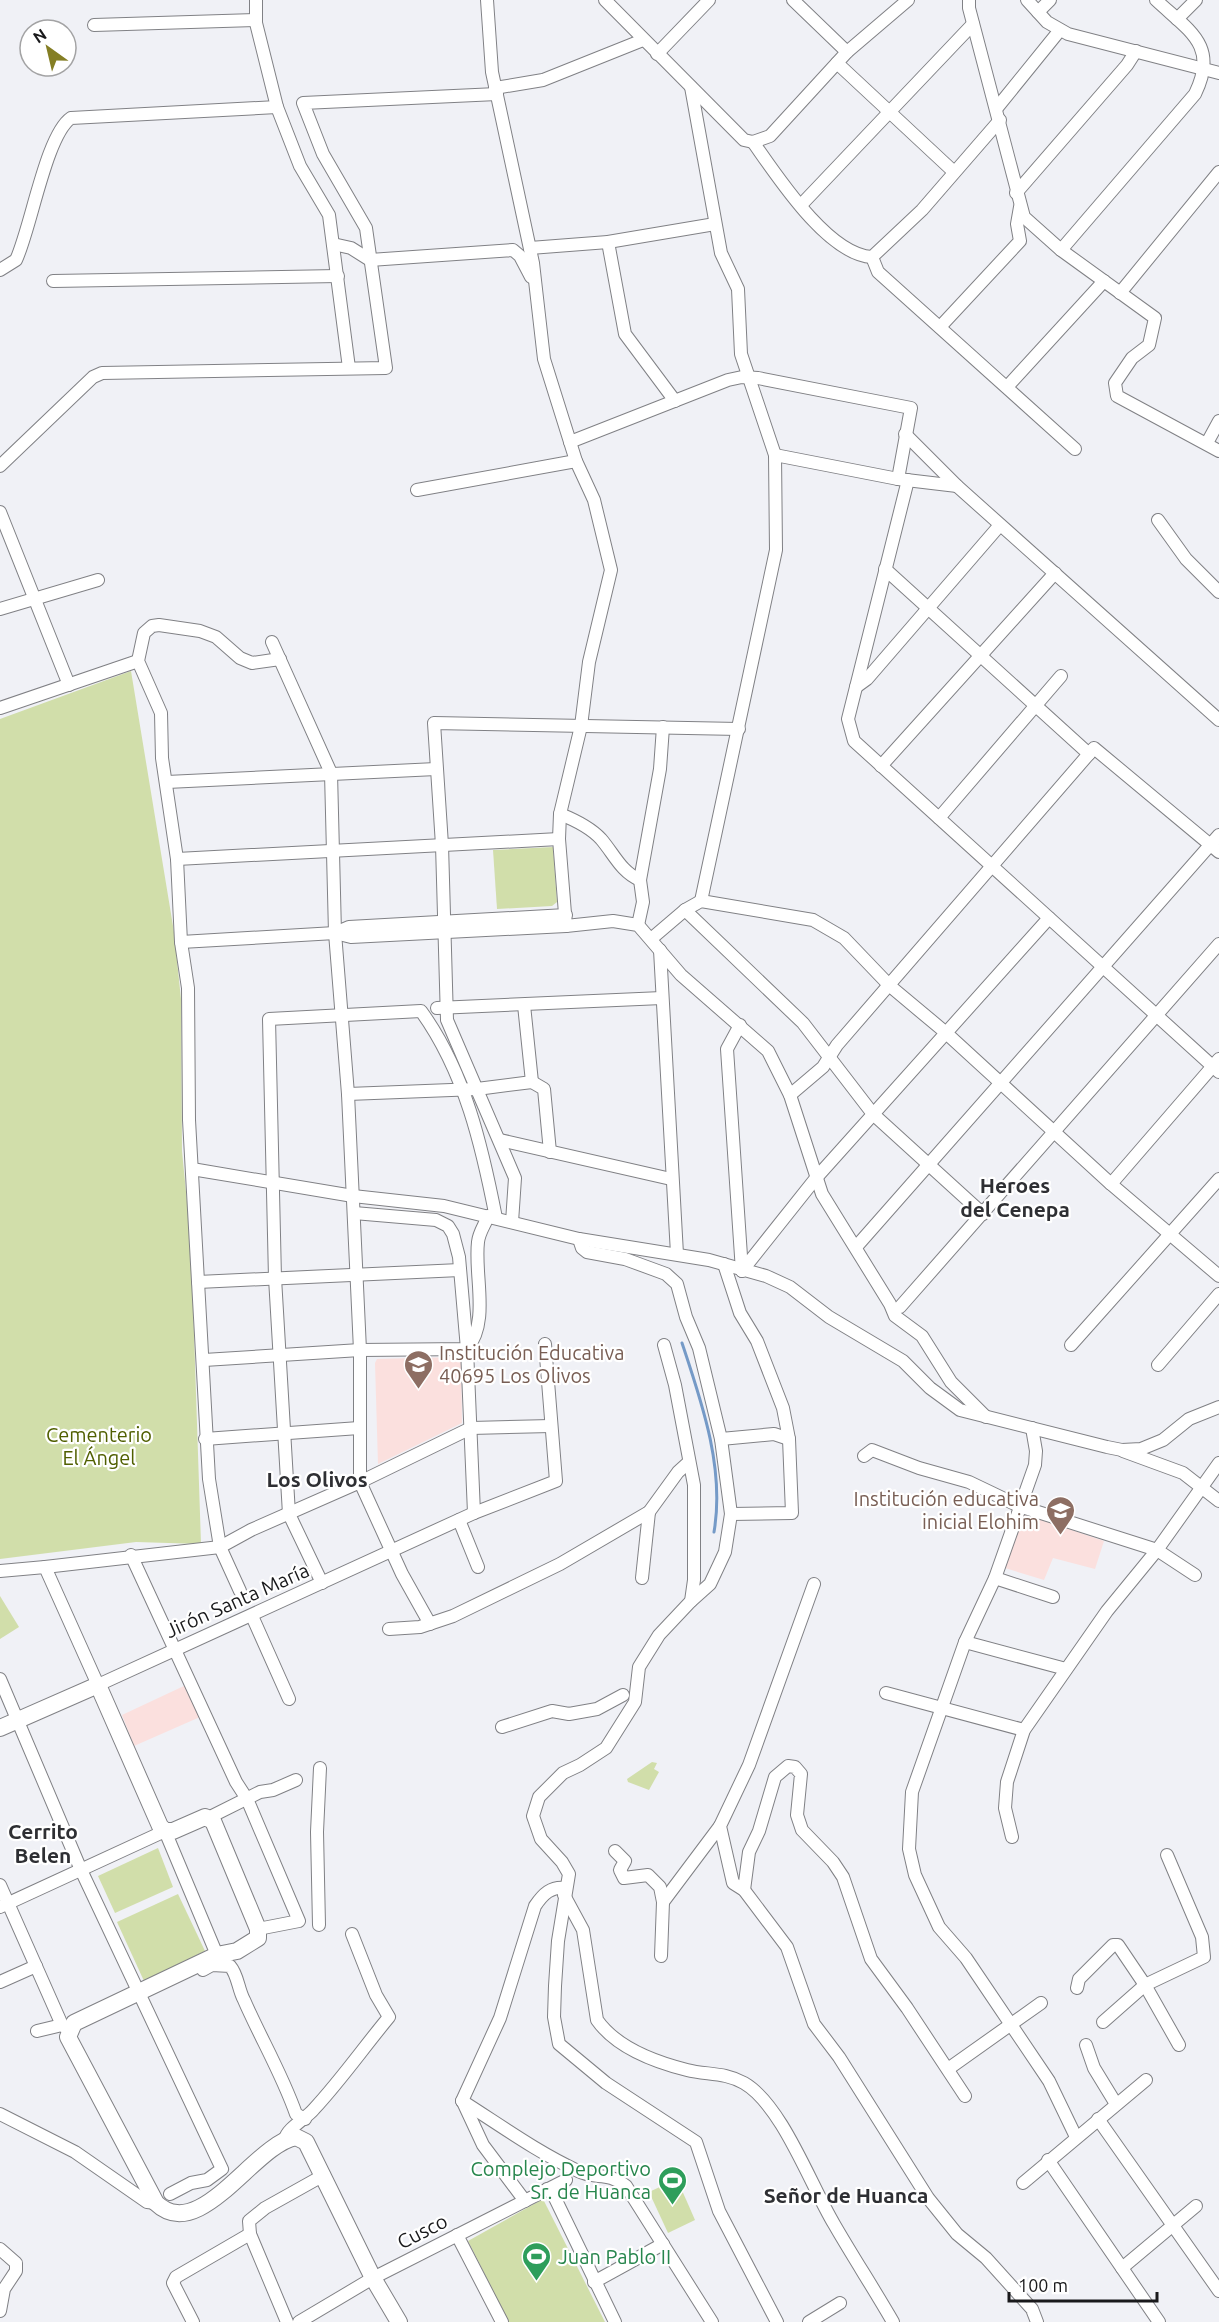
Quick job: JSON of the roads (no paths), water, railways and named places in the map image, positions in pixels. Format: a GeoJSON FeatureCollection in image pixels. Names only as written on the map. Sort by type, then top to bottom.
{"type":"FeatureCollection","features":[{"type":"Feature","properties":{"kind":"street"},"geometry":{"type":"LineString","coordinates":[[256,0],[255,20],[277,108],[300,166],[329,215],[349,368]]}},
{"type":"Feature","properties":{"kind":"street"},"geometry":{"type":"LineString","coordinates":[[487,0],[496,91],[530,248],[544,359],[576,461],[594,500],[611,570],[589,663],[581,726],[560,814],[559,839],[566,921]]}},
{"type":"Feature","properties":{"kind":"street"},"geometry":{"type":"LineString","coordinates":[[605,0],[744,140],[753,142],[770,136],[847,52],[908,0]]}},
{"type":"Feature","properties":{"kind":"street"},"geometry":{"type":"LineString","coordinates":[[657,54],[709,0]]}},
{"type":"Feature","properties":{"kind":"street"},"geometry":{"type":"LineString","coordinates":[[793,0],[847,52]]}},
{"type":"Feature","properties":{"kind":"street"},"geometry":{"type":"LineString","coordinates":[[969,0],[973,24],[1024,217],[1061,250],[1155,318],[1155,330],[1149,345],[1132,358],[1115,383],[1117,396],[1219,451]]}},
{"type":"Feature","properties":{"kind":"street"},"geometry":{"type":"LineString","coordinates":[[1027,0],[1060,30],[1219,73]]}},
{"type":"Feature","properties":{"kind":"street"},"geometry":{"type":"LineString","coordinates":[[1038,12],[1050,0]]}},
{"type":"Feature","properties":{"kind":"street"},"geometry":{"type":"LineString","coordinates":[[1061,250],[1195,94],[1203,68],[1204,56],[1201,44],[1156,0]]}},
{"type":"Feature","properties":{"kind":"street"},"geometry":{"type":"LineString","coordinates":[[1177,19],[1196,0]]}},
{"type":"Feature","properties":{"kind":"street"},"geometry":{"type":"LineString","coordinates":[[94,25],[255,20]]}},
{"type":"Feature","properties":{"kind":"street"},"geometry":{"type":"LineString","coordinates":[[801,205],[973,24]]}},
{"type":"Feature","properties":{"kind":"street"},"geometry":{"type":"LineString","coordinates":[[753,142],[801,205],[827,234],[843,246],[865,257],[872,257],[922,210],[954,172],[1060,30]]}},
{"type":"Feature","properties":{"kind":"street"},"geometry":{"type":"LineString","coordinates":[[0,466],[93,376],[102,373],[386,368],[366,228],[323,154],[303,103],[496,91],[543,80],[643,40]]}},
{"type":"Feature","properties":{"kind":"street"},"geometry":{"type":"LineString","coordinates":[[1016,193],[1127,65],[1136,51]]}},
{"type":"Feature","properties":{"kind":"street"},"geometry":{"type":"LineString","coordinates":[[837,63],[887,113],[954,172]]}},
{"type":"Feature","properties":{"kind":"street"},"geometry":{"type":"LineString","coordinates":[[691,87],[721,254],[738,289],[741,354],[747,378],[775,455],[776,550],[701,901]]}},
{"type":"Feature","properties":{"kind":"street"},"geometry":{"type":"LineString","coordinates":[[0,270],[16,260],[51,152],[64,123],[71,118],[277,108]]}},
{"type":"Feature","properties":{"kind":"street"},"geometry":{"type":"LineString","coordinates":[[1120,293],[1219,172]]}},
{"type":"Feature","properties":{"kind":"street"},"geometry":{"type":"LineString","coordinates":[[940,327],[1020,242],[1017,224],[1020,207]]}},
{"type":"Feature","properties":{"kind":"street"},"geometry":{"type":"LineString","coordinates":[[530,248],[608,242],[715,224]]}},
{"type":"Feature","properties":{"kind":"street"},"geometry":{"type":"LineString","coordinates":[[608,242],[625,334],[675,401]]}},
{"type":"Feature","properties":{"kind":"street"},"geometry":{"type":"LineString","coordinates":[[333,244],[351,248],[370,260],[513,250],[520,256],[535,285]]}},
{"type":"Feature","properties":{"kind":"street"},"geometry":{"type":"LineString","coordinates":[[872,257],[878,272],[1076,449]]}},
{"type":"Feature","properties":{"kind":"street"},"geometry":{"type":"LineString","coordinates":[[53,280],[338,276]]}},
{"type":"Feature","properties":{"kind":"street"},"geometry":{"type":"LineString","coordinates":[[1006,387],[1104,281]]}},
{"type":"Feature","properties":{"kind":"street"},"geometry":{"type":"LineString","coordinates":[[570,442],[728,380],[747,378],[911,408],[905,434],[903,480],[885,569],[848,719],[854,741],[1156,1015],[1217,1066],[1111,1184]]}},
{"type":"Feature","properties":{"kind":"street"},"geometry":{"type":"LineString","coordinates":[[1207,443],[1219,421]]}},
{"type":"Feature","properties":{"kind":"street"},"geometry":{"type":"LineString","coordinates":[[905,434],[957,486],[1219,720]]}},
{"type":"Feature","properties":{"kind":"street"},"geometry":{"type":"LineString","coordinates":[[775,455],[903,480],[957,486]]}},
{"type":"Feature","properties":{"kind":"street"},"geometry":{"type":"LineString","coordinates":[[417,490],[576,461]]}},
{"type":"Feature","properties":{"kind":"street"},"geometry":{"type":"LineString","coordinates":[[0,512],[69,685]]}},
{"type":"Feature","properties":{"kind":"street"},"geometry":{"type":"LineString","coordinates":[[1158,520],[1186,559],[1219,592]]}},
{"type":"Feature","properties":{"kind":"street"},"geometry":{"type":"LineString","coordinates":[[856,687],[867,679],[1000,525]]}},
{"type":"Feature","properties":{"kind":"street"},"geometry":{"type":"LineString","coordinates":[[885,569],[1089,754]]}},
{"type":"Feature","properties":{"kind":"street"},"geometry":{"type":"LineString","coordinates":[[881,766],[1055,573]]}},
{"type":"Feature","properties":{"kind":"street"},"geometry":{"type":"LineString","coordinates":[[0,609],[98,580]]}},
{"type":"Feature","properties":{"kind":"street"},"geometry":{"type":"LineString","coordinates":[[240,1591],[220,1547],[213,1512],[205,1439],[204,1360],[192,1168],[188,988],[181,942],[177,859],[162,758],[161,713],[138,661],[144,633],[152,626],[159,625],[208,634],[240,658],[252,663],[280,659]]}},
{"type":"Feature","properties":{"kind":"street"},"geometry":{"type":"LineString","coordinates":[[272,642],[331,773],[335,933],[348,1094],[360,1350],[360,1482],[402,1574],[430,1624]]}},
{"type":"Feature","properties":{"kind":"street"},"geometry":{"type":"LineString","coordinates":[[0,708],[138,661]]}},
{"type":"Feature","properties":{"kind":"street"},"geometry":{"type":"LineString","coordinates":[[939,818],[1061,676]]}},
{"type":"Feature","properties":{"kind":"street"},"geometry":{"type":"LineString","coordinates":[[501,1219],[483,1153],[471,1089],[442,1008],[442,845],[434,723],[739,729]]}},
{"type":"Feature","properties":{"kind":"street"},"geometry":{"type":"LineString","coordinates":[[638,925],[643,902],[640,880],[660,769],[663,727]]}},
{"type":"Feature","properties":{"kind":"street"},"geometry":{"type":"LineString","coordinates":[[790,1095],[823,1067],[829,1056],[1095,748],[1214,848]]}},
{"type":"Feature","properties":{"kind":"street"},"geometry":{"type":"LineString","coordinates":[[167,783],[436,769]]}},
{"type":"Feature","properties":{"kind":"street"},"geometry":{"type":"LineString","coordinates":[[560,814],[585,826],[600,838],[628,875],[640,880]]}},
{"type":"Feature","properties":{"kind":"street"},"geometry":{"type":"LineString","coordinates":[[856,1247],[1103,967],[1214,848],[1219,835]]}},
{"type":"Feature","properties":{"kind":"street"},"geometry":{"type":"LineString","coordinates":[[177,859],[559,839]]}},
{"type":"Feature","properties":{"kind":"street"},"geometry":{"type":"LineString","coordinates":[[651,939],[685,910],[701,901],[813,920],[844,938],[890,986],[945,1032],[999,1084],[1111,1184],[1219,1276]]}},
{"type":"Feature","properties":{"kind":"street"},"geometry":{"type":"LineString","coordinates":[[685,910],[803,1023],[873,1113],[983,1214]]}},
{"type":"Feature","properties":{"kind":"street"},"geometry":{"type":"LineString","coordinates":[[742,1271],[816,1178],[1049,918]]}},
{"type":"Feature","properties":{"kind":"street"},"geometry":{"type":"LineString","coordinates":[[335,933],[349,927],[566,921],[613,921],[638,925],[681,975],[768,1051],[790,1095],[822,1194],[856,1247],[895,1316],[922,1336],[951,1382],[987,1418]]}},
{"type":"Feature","properties":{"kind":"street"},"geometry":{"type":"LineString","coordinates":[[181,942],[335,933],[351,937],[443,926]]}},
{"type":"Feature","properties":{"kind":"street"},"geometry":{"type":"LineString","coordinates":[[900,1307],[1219,944]]}},
{"type":"Feature","properties":{"kind":"street"},"geometry":{"type":"LineString","coordinates":[[660,950],[671,1179],[677,1254]]}},
{"type":"Feature","properties":{"kind":"street"},"geometry":{"type":"LineString","coordinates":[[442,1008],[662,998]]}},
{"type":"Feature","properties":{"kind":"street"},"geometry":{"type":"LineString","coordinates":[[524,1005],[532,1082]]}},
{"type":"Feature","properties":{"kind":"street"},"geometry":{"type":"LineString","coordinates":[[204,1360],[279,1356],[360,1350],[467,1349],[475,1340],[479,1318],[478,1243],[501,1219],[515,1178],[500,1140],[471,1089],[421,1011],[269,1019],[275,1278],[279,1356],[282,1433],[289,1514],[322,1583]]}},
{"type":"Feature","properties":{"kind":"street"},"geometry":{"type":"LineString","coordinates":[[740,1025],[727,1049],[742,1271]]}},
{"type":"Feature","properties":{"kind":"street"},"geometry":{"type":"LineString","coordinates":[[348,1094],[471,1089],[532,1082],[544,1089],[550,1152]]}},
{"type":"Feature","properties":{"kind":"street"},"geometry":{"type":"LineString","coordinates":[[500,1140],[671,1179]]}},
{"type":"Feature","properties":{"kind":"street"},"geometry":{"type":"LineString","coordinates":[[192,1168],[353,1196],[444,1206],[579,1239],[677,1254],[766,1276],[790,1287],[829,1317],[903,1361],[930,1388],[960,1410],[1122,1450],[1183,1473],[1219,1501]]}},
{"type":"Feature","properties":{"kind":"street"},"geometry":{"type":"LineString","coordinates":[[1071,1345],[1171,1236],[1219,1179]]}},
{"type":"Feature","properties":{"kind":"street"},"geometry":{"type":"LineString","coordinates":[[354,1212],[436,1220],[448,1226],[455,1241],[467,1349],[474,1513]]}},
{"type":"Feature","properties":{"kind":"street"},"geometry":{"type":"LineString","coordinates":[[579,1239],[582,1248],[588,1252],[625,1259],[666,1274],[677,1284],[686,1317],[699,1348],[721,1439],[731,1514],[724,1552],[710,1584],[659,1635],[639,1667],[635,1702],[606,1748],[580,1766],[563,1773],[539,1797],[533,1815],[541,1839],[567,1868],[563,1890],[554,2017],[559,2044],[606,2082],[696,2142],[719,2211],[777,2322]]}},
{"type":"Feature","properties":{"kind":"street"},"geometry":{"type":"LineString","coordinates":[[724,1264],[740,1313],[757,1341],[783,1408],[789,1439],[788,1466],[792,1513],[731,1514]]}},
{"type":"Feature","properties":{"kind":"street"},"geometry":{"type":"LineString","coordinates":[[198,1282],[460,1270]]}},
{"type":"Feature","properties":{"kind":"street"},"geometry":{"type":"LineString","coordinates":[[1158,1365],[1219,1294]]}},
{"type":"Feature","properties":{"kind":"street"},"geometry":{"type":"LineString","coordinates":[[0,1571],[220,1547],[471,1428],[551,1426],[545,1344]]}},
{"type":"Feature","properties":{"kind":"street"},"geometry":{"type":"LineString","coordinates":[[664,1345],[675,1385],[694,1485],[691,1601]]}},
{"type":"Feature","properties":{"kind":"street"},"geometry":{"type":"LineString","coordinates":[[1122,1450],[1141,1449],[1163,1440],[1189,1419],[1219,1407]]}},
{"type":"Feature","properties":{"kind":"street","name":"Jirón Santa María"},"geometry":{"type":"LineString","coordinates":[[98,1685],[474,1513],[556,1481],[551,1426]]}},
{"type":"Feature","properties":{"kind":"street"},"geometry":{"type":"LineString","coordinates":[[205,1439],[359,1428]]}},
{"type":"Feature","properties":{"kind":"street"},"geometry":{"type":"LineString","coordinates":[[1032,1428],[1036,1451],[1035,1465],[995,1578],[965,1642],[912,1791],[909,1849],[915,1875],[939,1927],[966,1958],[1049,2081],[1076,2137]]}},
{"type":"Feature","properties":{"kind":"street"},"geometry":{"type":"LineString","coordinates":[[721,1439],[774,1434],[789,1439]]}},
{"type":"Feature","properties":{"kind":"street"},"geometry":{"type":"LineString","coordinates":[[864,1456],[872,1450],[919,1468],[969,1482],[1019,1506],[1157,1550],[1196,1575]]}},
{"type":"Feature","properties":{"kind":"street"},"geometry":{"type":"LineString","coordinates":[[389,1629],[430,1624],[560,1564],[649,1512],[678,1472],[689,1462]]}},
{"type":"Feature","properties":{"kind":"street"},"geometry":{"type":"LineString","coordinates":[[1012,1837],[1005,1808],[1007,1782],[1024,1730],[1107,1611],[1157,1550],[1219,1463]]}},
{"type":"Feature","properties":{"kind":"street"},"geometry":{"type":"LineString","coordinates":[[642,1578],[649,1512]]}},
{"type":"Feature","properties":{"kind":"street"},"geometry":{"type":"LineString","coordinates":[[459,1520],[478,1567]]}},
{"type":"Feature","properties":{"kind":"street"},"geometry":{"type":"LineString","coordinates":[[131,1555],[236,1782],[247,1799],[299,1921],[258,1929]]}},
{"type":"Feature","properties":{"kind":"street"},"geometry":{"type":"LineString","coordinates":[[45,1567],[165,1831],[217,1955]]}},
{"type":"Feature","properties":{"kind":"street"},"geometry":{"type":"LineString","coordinates":[[995,1578],[1053,1597]]}},
{"type":"Feature","properties":{"kind":"street"},"geometry":{"type":"LineString","coordinates":[[663,1902],[720,1826],[748,1765],[814,1584]]}},
{"type":"Feature","properties":{"kind":"street"},"geometry":{"type":"LineString","coordinates":[[252,1616],[289,1699]]}},
{"type":"Feature","properties":{"kind":"street"},"geometry":{"type":"LineString","coordinates":[[965,1642],[1066,1669]]}},
{"type":"Feature","properties":{"kind":"street"},"geometry":{"type":"LineString","coordinates":[[0,1679],[81,1870],[222,2169],[207,2180],[191,2183],[151,2204],[75,2152],[0,2114]]}},
{"type":"Feature","properties":{"kind":"street"},"geometry":{"type":"LineString","coordinates":[[0,1728],[98,1685]]}},
{"type":"Feature","properties":{"kind":"street"},"geometry":{"type":"LineString","coordinates":[[886,1693],[1024,1730]]}},
{"type":"Feature","properties":{"kind":"street"},"geometry":{"type":"LineString","coordinates":[[502,1727],[552,1711],[569,1714],[597,1709],[623,1695]]}},
{"type":"Feature","properties":{"kind":"street"},"geometry":{"type":"LineString","coordinates":[[744,1890],[749,1852],[759,1831],[775,1777],[788,1766],[795,1767],[801,1774],[798,1815],[802,1830],[826,1854],[843,1877],[871,1959],[965,2096]]}},
{"type":"Feature","properties":{"kind":"street"},"geometry":{"type":"LineString","coordinates":[[319,1925],[317,1832],[320,1768]]}},
{"type":"Feature","properties":{"kind":"street"},"geometry":{"type":"LineString","coordinates":[[4,1906],[165,1831],[172,1831],[210,1817],[247,1799],[296,1780]]}},
{"type":"Feature","properties":{"kind":"street"},"geometry":{"type":"LineString","coordinates":[[37,2031],[65,2028],[217,1955],[253,1943],[258,1938],[258,1929],[210,1817]]}},
{"type":"Feature","properties":{"kind":"street"},"geometry":{"type":"LineString","coordinates":[[720,1826],[733,1883],[744,1890],[787,1947],[814,2024],[839,2056],[928,2198],[957,2234],[986,2258],[1032,2309],[1037,2322]]}},
{"type":"Feature","properties":{"kind":"street"},"geometry":{"type":"LineString","coordinates":[[615,1851],[625,1861],[621,1870],[624,1878],[648,1875],[660,1887],[663,1902],[661,1956]]}},
{"type":"Feature","properties":{"kind":"street"},"geometry":{"type":"LineString","coordinates":[[1103,2022],[1145,1985],[1204,1957],[1202,1937],[1167,1855]]}},
{"type":"Feature","properties":{"kind":"street"},"geometry":{"type":"LineString","coordinates":[[0,1885],[4,1906],[36,1966],[68,2037],[163,2198],[164,2210],[175,2213],[186,2213],[207,2205],[285,2139],[291,2129],[305,2119],[389,2017],[376,1995],[352,1934]]}},
{"type":"Feature","properties":{"kind":"street"},"geometry":{"type":"LineString","coordinates":[[462,2101],[500,2018],[535,1906],[543,1893],[563,1890]]}},
{"type":"Feature","properties":{"kind":"street"},"geometry":{"type":"LineString","coordinates":[[563,1890],[583,1930],[597,2020],[605,2031],[619,2043],[649,2056],[688,2070],[714,2072],[744,2083],[766,2101],[833,2223],[893,2322]]}},
{"type":"Feature","properties":{"kind":"street"},"geometry":{"type":"LineString","coordinates":[[1077,1988],[1079,1979],[1113,1945],[1118,1945],[1145,1985],[1179,2045]]}},
{"type":"Feature","properties":{"kind":"street"},"geometry":{"type":"LineString","coordinates":[[195,1966],[200,1971],[212,1965],[230,1966],[235,1972],[238,1989],[285,2081],[296,2115],[305,2119]]}},
{"type":"Feature","properties":{"kind":"street"},"geometry":{"type":"LineString","coordinates":[[0,1982],[36,1966]]}},
{"type":"Feature","properties":{"kind":"street"},"geometry":{"type":"LineString","coordinates":[[948,2069],[1041,2003]]}},
{"type":"Feature","properties":{"kind":"street"},"geometry":{"type":"LineString","coordinates":[[1086,2045],[1094,2068],[1116,2104]]}},
{"type":"Feature","properties":{"kind":"street"},"geometry":{"type":"LineString","coordinates":[[1023,2183],[1146,2080]]}},
{"type":"Feature","properties":{"kind":"street"},"geometry":{"type":"LineString","coordinates":[[462,2101],[483,2145],[525,2201]]}},
{"type":"Feature","properties":{"kind":"street"},"geometry":{"type":"LineString","coordinates":[[462,2101],[513,2134],[581,2173],[615,2177],[626,2186],[656,2237],[663,2244],[712,2322]]}},
{"type":"Feature","properties":{"kind":"street"},"geometry":{"type":"LineString","coordinates":[[1098,2119],[1219,2291]]}},
{"type":"Feature","properties":{"kind":"street"},"geometry":{"type":"LineString","coordinates":[[285,2139],[296,2137],[306,2142],[373,2278],[399,2322]]}},
{"type":"Feature","properties":{"kind":"street"},"geometry":{"type":"LineString","coordinates":[[1048,2160],[1159,2322]]}},
{"type":"Feature","properties":{"kind":"street"},"geometry":{"type":"LineString","coordinates":[[286,2322],[250,2234],[249,2221],[253,2216],[324,2175]]}},
{"type":"Feature","properties":{"kind":"street","name":"Cusco"},"geometry":{"type":"LineString","coordinates":[[298,2322],[373,2278],[566,2180]]}},
{"type":"Feature","properties":{"kind":"street"},"geometry":{"type":"LineString","coordinates":[[547,2189],[553,2194],[615,2322]]}},
{"type":"Feature","properties":{"kind":"street"},"geometry":{"type":"LineString","coordinates":[[1122,2268],[1196,2206]]}},
{"type":"Feature","properties":{"kind":"street"},"geometry":{"type":"LineString","coordinates":[[193,2322],[173,2283],[176,2277],[250,2234]]}},
{"type":"Feature","properties":{"kind":"street"},"geometry":{"type":"LineString","coordinates":[[457,2235],[502,2322]]}},
{"type":"Feature","properties":{"kind":"street"},"geometry":{"type":"LineString","coordinates":[[594,2282],[663,2244]]}},
{"type":"Feature","properties":{"kind":"street"},"geometry":{"type":"LineString","coordinates":[[0,2249],[16,2263],[16,2271],[4,2289],[0,2311]]}},
{"type":"Feature","properties":{"kind":"street"},"geometry":{"type":"LineString","coordinates":[[808,2322],[840,2303]]}},
{"type":"Feature","properties":{"kind":"street"},"geometry":{"type":"LineString","coordinates":[[0,2316],[3,2322]]}},
{"type":"Feature","properties":{"kind":"waterway"},"geometry":{"type":"LineString","coordinates":[[682,1343],[710,1436],[716,1484],[717,1508],[714,1532]]}},
{"type":"Feature","properties":{"kind":"place","name":"Institución Educativa 40695 Los Olivos"},"geometry":{"type":"Point","coordinates":[418,1390]}},
{"type":"Feature","properties":{"kind":"place","name":"Institución educativa inicial Elohim"},"geometry":{"type":"Point","coordinates":[1060,1536]}},
{"type":"Feature","properties":{"kind":"place","name":"Complejo Deportivo Sr. de Huanca"},"geometry":{"type":"Point","coordinates":[672,2206]}},
{"type":"Feature","properties":{"kind":"place","name":"Juan Pablo II"},"geometry":{"type":"Point","coordinates":[537,2282]}},
{"type":"Feature","properties":{"kind":"district","name":"Heroes del Cenepa"},"geometry":{"type":"Point","coordinates":[1015,1197]}},
{"type":"Feature","properties":{"kind":"district","name":"Los Olivos"},"geometry":{"type":"Point","coordinates":[317,1479]}},
{"type":"Feature","properties":{"kind":"district","name":"Cerrito Belen"},"geometry":{"type":"Point","coordinates":[43,1843]}},
{"type":"Feature","properties":{"kind":"district","name":"Señor de Huanca"},"geometry":{"type":"Point","coordinates":[846,2195]}},
{"type":"Feature","properties":{"kind":"park label","name":"Cementerio El Ángel"},"geometry":{"type":"Point","coordinates":[99,1446]}}]}
